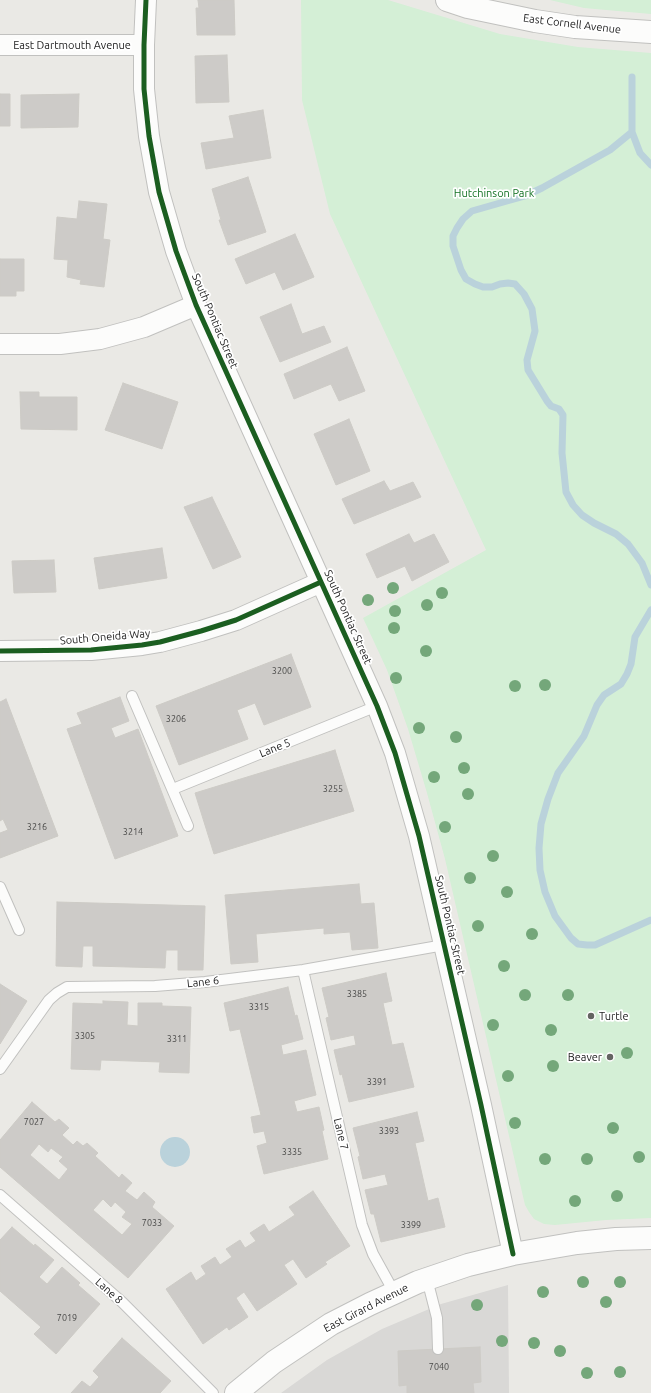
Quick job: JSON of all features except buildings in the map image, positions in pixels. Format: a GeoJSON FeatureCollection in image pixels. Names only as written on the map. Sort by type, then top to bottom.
{"type":"FeatureCollection","features":[{"type":"Feature","properties":{"kind":"street","name":"South Pontiac Street"},"geometry":{"type":"LineString","coordinates":[[146,0],[144,89],[149,136],[159,192],[176,251],[196,305],[377,706],[395,753],[419,836],[481,1105],[513,1254]]}},
{"type":"Feature","properties":{"kind":"street","name":"East Cornell Avenue"},"geometry":{"type":"LineString","coordinates":[[447,0],[468,7],[535,21],[575,27],[651,32]]}},
{"type":"Feature","properties":{"kind":"street","name":"East Dartmouth Avenue"},"geometry":{"type":"LineString","coordinates":[[0,45],[144,45]]}},
{"type":"Feature","properties":{"kind":"street"},"geometry":{"type":"LineString","coordinates":[[0,344],[60,344],[100,339],[144,327],[196,305]]}},
{"type":"Feature","properties":{"kind":"street","name":"South Oneida Way"},"geometry":{"type":"LineString","coordinates":[[0,651],[103,649],[160,642],[236,620],[321,582]]}},
{"type":"Feature","properties":{"kind":"street","name":"East Girard Avenue"},"geometry":{"type":"LineString","coordinates":[[236,1393],[274,1362],[312,1336],[349,1314],[394,1292],[427,1279],[468,1265],[513,1254],[577,1243],[651,1238]]}},
{"type":"Feature","properties":{"kind":"lane"},"geometry":{"type":"LineString","coordinates":[[132,696],[188,826]]}},
{"type":"Feature","properties":{"kind":"lane","name":"Lane 5"},"geometry":{"type":"LineString","coordinates":[[173,789],[377,706]]}},
{"type":"Feature","properties":{"kind":"lane"},"geometry":{"type":"LineString","coordinates":[[0,887],[19,930]]}},
{"type":"Feature","properties":{"kind":"lane","name":"Lane 6"},"geometry":{"type":"LineString","coordinates":[[0,1069],[49,1000],[66,987],[175,985],[303,970],[444,945]]}},
{"type":"Feature","properties":{"kind":"lane","name":"Lane 7"},"geometry":{"type":"LineString","coordinates":[[303,970],[362,1225],[373,1254],[394,1292]]}},
{"type":"Feature","properties":{"kind":"lane","name":"Lane 8"},"geometry":{"type":"LineString","coordinates":[[0,1195],[122,1302],[213,1393]]}},
{"type":"Feature","properties":{"kind":"lane"},"geometry":{"type":"LineString","coordinates":[[427,1279],[437,1318],[438,1349]]}},
{"type":"Feature","properties":{"kind":"shaded area"},"geometry":{"type":"Polygon","coordinates":[[[508,1285],[509,1393],[281,1393],[327,1360],[382,1329],[441,1304],[508,1285]]]}},
{"type":"Feature","properties":{"kind":"green space","name":"Hutchinson Park"},"geometry":{"type":"Polygon","coordinates":[[[301,0],[388,0],[500,34],[578,47],[651,53],[651,1218],[606,1220],[555,1225],[544,1224],[534,1219],[525,1205],[445,859],[427,793],[408,729],[387,670],[363,618],[486,550],[330,214],[302,100],[301,0]]]}},
{"type":"Feature","properties":{"kind":"green space"},"geometry":{"type":"Polygon","coordinates":[[[550,0],[651,0],[651,14],[584,8],[550,0]]]}},
{"type":"Feature","properties":{"kind":"water"},"geometry":{"type":"Polygon","coordinates":[[[175,1137],[186,1141],[190,1152],[186,1163],[175,1167],[164,1163],[160,1152],[164,1141],[175,1137]]]}},
{"type":"Feature","properties":{"kind":"waterway"},"geometry":{"type":"LineString","coordinates":[[632,77],[632,132],[640,153],[651,165]]}},
{"type":"Feature","properties":{"kind":"waterway"},"geometry":{"type":"LineString","coordinates":[[632,132],[610,150],[542,188],[525,196],[472,211],[463,219],[457,228],[453,236],[453,246],[461,270],[466,279],[483,287],[492,287],[508,283],[515,284],[524,294],[532,309],[535,331],[527,360],[528,370],[547,401],[551,406],[559,409],[563,415],[562,453],[566,492],[573,505],[582,515],[616,534],[628,544],[642,563],[651,585]]}},
{"type":"Feature","properties":{"kind":"waterway"},"geometry":{"type":"LineString","coordinates":[[651,610],[635,637],[631,664],[627,674],[621,684],[604,695],[597,705],[584,736],[558,773],[548,799],[541,824],[539,848],[540,870],[545,892],[555,916],[571,938],[578,944],[595,945],[651,920]]}},
{"type":"Feature","properties":{"kind":"cycle path"},"geometry":{"type":"LineString","coordinates":[[146,0],[144,89],[149,136],[159,192],[176,251],[196,305],[377,706],[395,753],[419,836],[481,1105],[513,1254]]}},
{"type":"Feature","properties":{"kind":"cycle path"},"geometry":{"type":"LineString","coordinates":[[0,651],[91,650],[160,642],[236,620],[321,582]]}},
{"type":"Feature","properties":{"kind":"place","name":"Turtle"},"geometry":{"type":"Point","coordinates":[591,1016]}},
{"type":"Feature","properties":{"kind":"place","name":"Beaver"},"geometry":{"type":"Point","coordinates":[610,1057]}}]}
